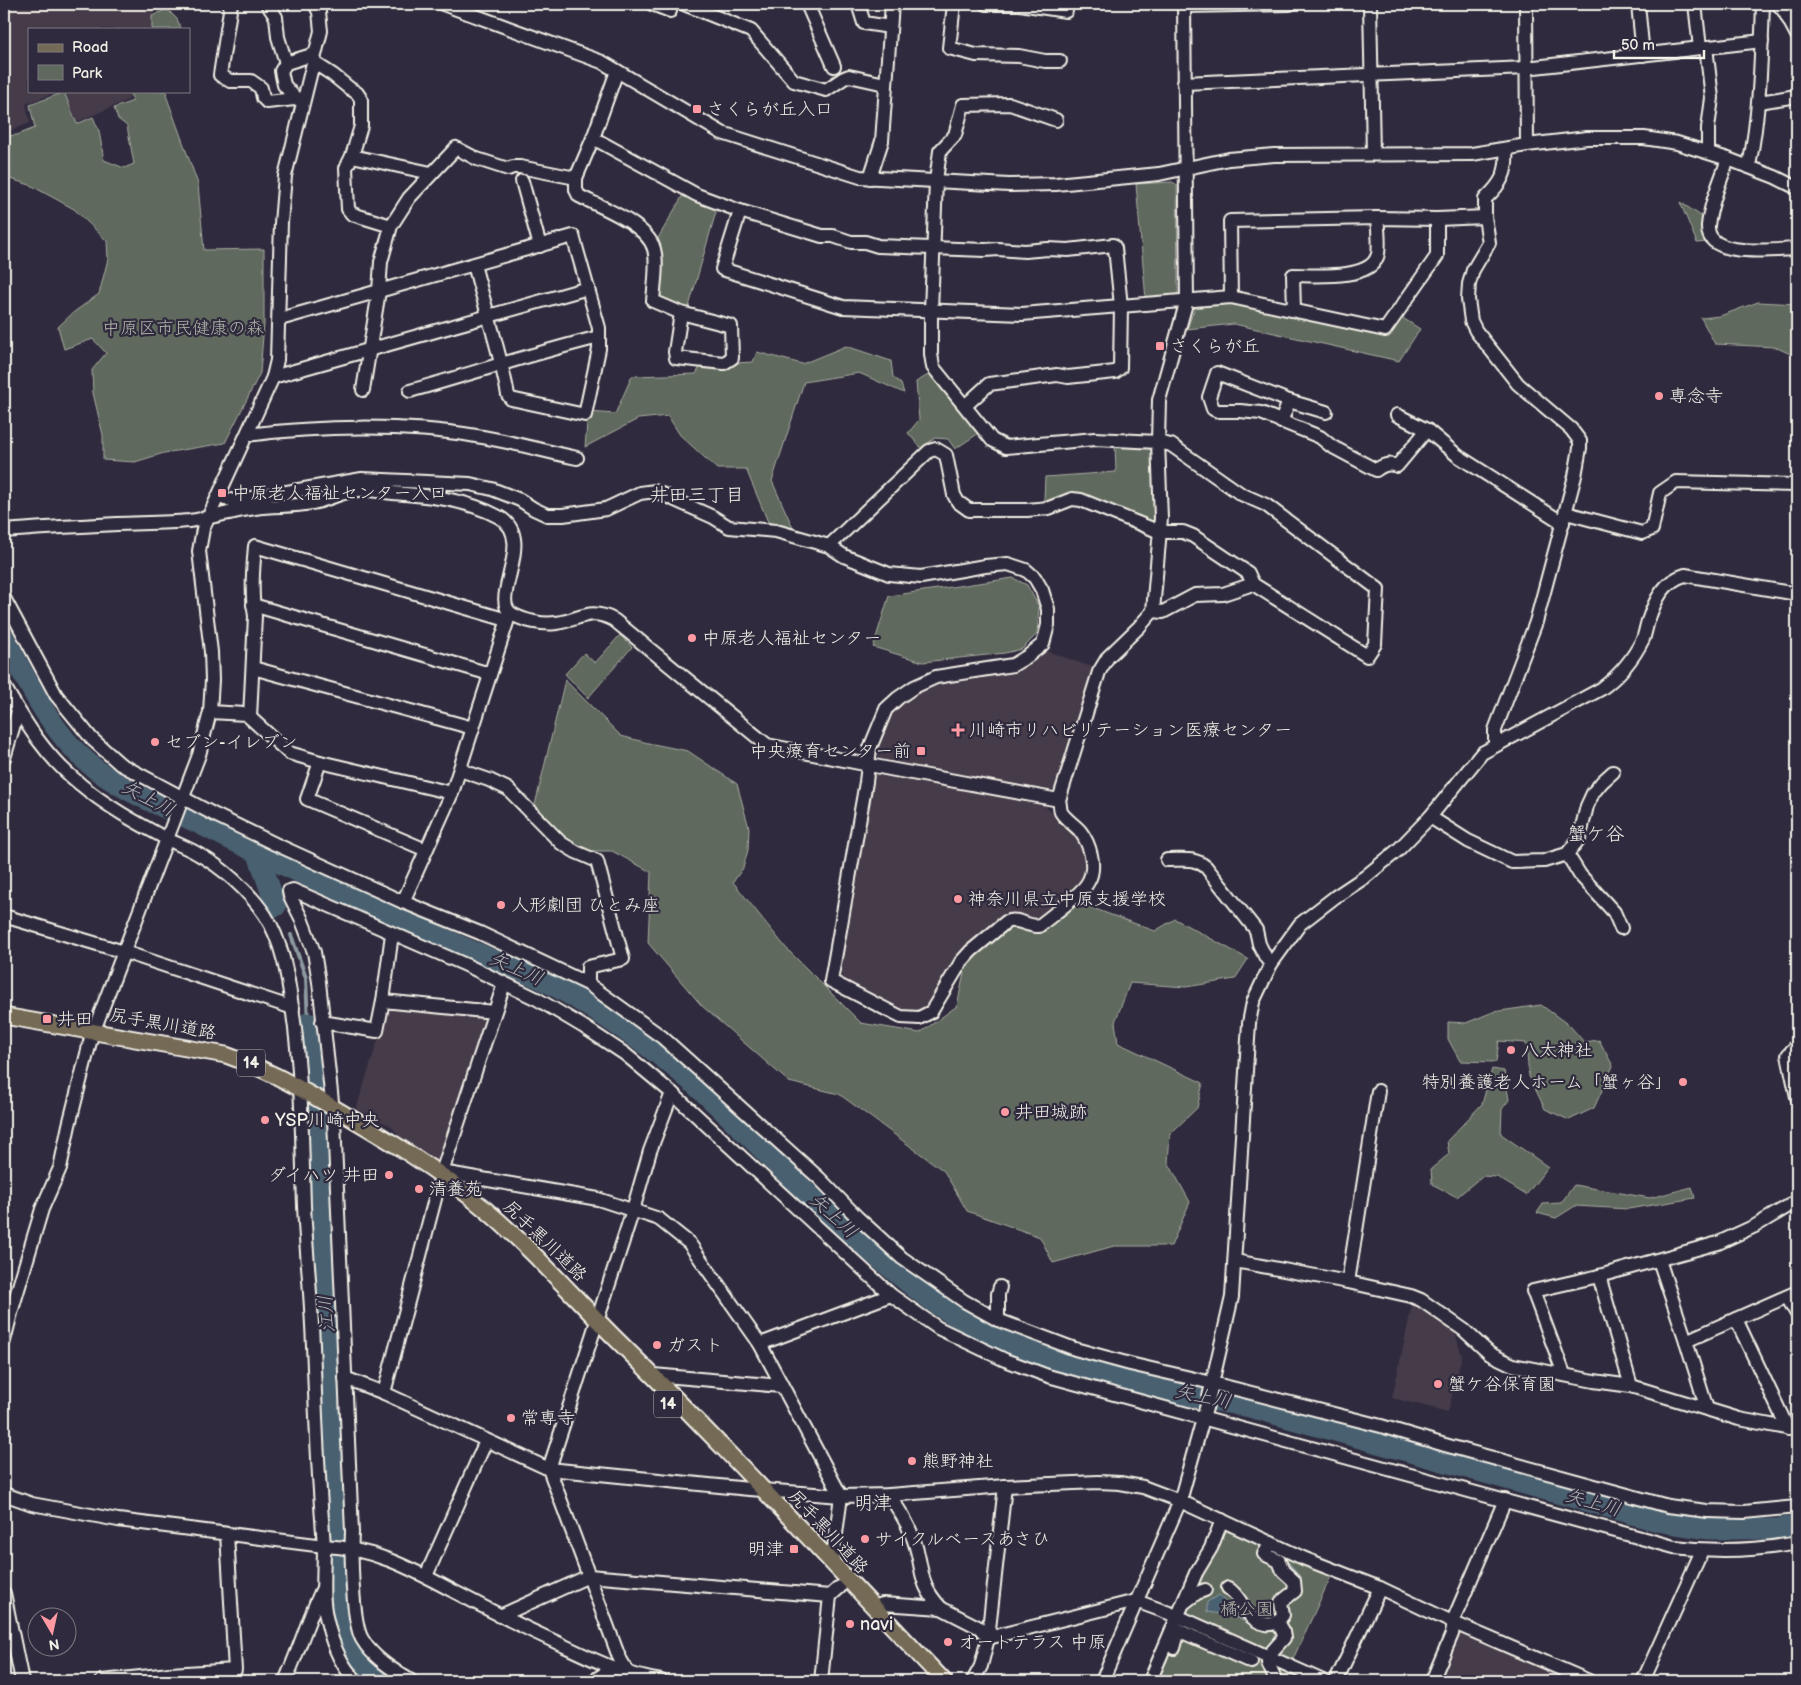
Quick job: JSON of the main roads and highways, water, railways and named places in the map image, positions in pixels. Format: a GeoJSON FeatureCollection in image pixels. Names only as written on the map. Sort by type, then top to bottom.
{"type":"FeatureCollection","features":[{"type":"Feature","properties":{"kind":"main road","name":"尻手黒川道路"},"geometry":{"type":"LineString","coordinates":[[4,1016],[92,1034]]}},
{"type":"Feature","properties":{"kind":"main road","name":"尻手黒川道路"},"geometry":{"type":"LineString","coordinates":[[4,1021],[226,1054],[266,1070],[333,1111],[385,1137],[442,1177],[487,1211],[526,1247],[596,1324],[944,1681]]}},
{"type":"Feature","properties":{"kind":"main road","name":"尻手黒川道路"},"geometry":{"type":"LineString","coordinates":[[596,1324],[653,1375],[756,1490],[835,1591],[931,1681]]}},
{"type":"Feature","properties":{"kind":"water"},"geometry":{"type":"Polygon","coordinates":[[[1219,1595],[1230,1608],[1228,1615],[1207,1612],[1207,1602],[1219,1595]]]}},
{"type":"Feature","properties":{"kind":"waterway","name":"矢上川"},"geometry":{"type":"LineString","coordinates":[[4,638],[50,720],[73,749],[100,773],[144,798],[268,858],[458,945],[549,983],[588,1006],[648,1046],[688,1079],[727,1114],[827,1212],[927,1297],[950,1313],[995,1337],[1065,1364],[1102,1375],[1175,1393],[1249,1407],[1657,1521],[1709,1529],[1777,1529],[1797,1526]]}},
{"type":"Feature","properties":{"kind":"waterway","name":"江川"},"geometry":{"type":"LineString","coordinates":[[258,854],[276,906]]}},
{"type":"Feature","properties":{"kind":"waterway","name":"江川"},"geometry":{"type":"LineString","coordinates":[[291,935],[306,978],[308,1023]]}},
{"type":"Feature","properties":{"kind":"waterway","name":"江川"},"geometry":{"type":"LineString","coordinates":[[308,1023],[316,1129],[326,1342],[334,1422],[338,1496],[335,1568],[337,1601],[342,1625],[351,1649],[363,1664],[383,1681]]}},
{"type":"Feature","properties":{"kind":"waterway"},"geometry":{"type":"LineString","coordinates":[[1286,1562],[1300,1578],[1300,1582]]}},
{"type":"Feature","properties":{"kind":"waterway"},"geometry":{"type":"LineString","coordinates":[[1229,1612],[1256,1626]]}},
{"type":"Feature","properties":{"kind":"place","name":"さくらが丘入口"},"geometry":{"type":"Point","coordinates":[697,109]}},
{"type":"Feature","properties":{"kind":"place","name":"さくらが丘"},"geometry":{"type":"Point","coordinates":[1160,346]}},
{"type":"Feature","properties":{"kind":"place","name":"専念寺"},"geometry":{"type":"Point","coordinates":[1659,396]}},
{"type":"Feature","properties":{"kind":"place","name":"中原老人福祉センター入口"},"geometry":{"type":"Point","coordinates":[222,493]}},
{"type":"Feature","properties":{"kind":"place","name":"中原老人福祉センター"},"geometry":{"type":"Point","coordinates":[692,638]}},
{"type":"Feature","properties":{"kind":"place","name":"川崎市リハビリテーション医療センター"},"geometry":{"type":"Point","coordinates":[958,730]}},
{"type":"Feature","properties":{"kind":"place","name":"セブン-イレブン"},"geometry":{"type":"Point","coordinates":[155,742]}},
{"type":"Feature","properties":{"kind":"place","name":"中央療育センター前"},"geometry":{"type":"Point","coordinates":[921,751]}},
{"type":"Feature","properties":{"kind":"place","name":"神奈川県立中原支援学校"},"geometry":{"type":"Point","coordinates":[958,899]}},
{"type":"Feature","properties":{"kind":"place","name":"人形劇団 ひとみ座"},"geometry":{"type":"Point","coordinates":[501,905]}},
{"type":"Feature","properties":{"kind":"place","name":"井田"},"geometry":{"type":"Point","coordinates":[47,1019]}},
{"type":"Feature","properties":{"kind":"place","name":"八太神社"},"geometry":{"type":"Point","coordinates":[1511,1050]}},
{"type":"Feature","properties":{"kind":"place","name":"特別養護老人ホーム「蟹ヶ谷」"},"geometry":{"type":"Point","coordinates":[1683,1082]}},
{"type":"Feature","properties":{"kind":"place","name":"井田城跡"},"geometry":{"type":"Point","coordinates":[1005,1112]}},
{"type":"Feature","properties":{"kind":"place","name":"YSP川崎中央"},"geometry":{"type":"Point","coordinates":[265,1120]}},
{"type":"Feature","properties":{"kind":"place","name":"ダイハツ 井田"},"geometry":{"type":"Point","coordinates":[389,1175]}},
{"type":"Feature","properties":{"kind":"place","name":"清養苑"},"geometry":{"type":"Point","coordinates":[419,1189]}},
{"type":"Feature","properties":{"kind":"place","name":"ガスト"},"geometry":{"type":"Point","coordinates":[657,1345]}},
{"type":"Feature","properties":{"kind":"place","name":"蟹ケ谷保育園"},"geometry":{"type":"Point","coordinates":[1438,1384]}},
{"type":"Feature","properties":{"kind":"place","name":"常専寺"},"geometry":{"type":"Point","coordinates":[511,1418]}},
{"type":"Feature","properties":{"kind":"place","name":"熊野神社"},"geometry":{"type":"Point","coordinates":[912,1461]}},
{"type":"Feature","properties":{"kind":"place","name":"サイクルベースあさひ"},"geometry":{"type":"Point","coordinates":[865,1539]}},
{"type":"Feature","properties":{"kind":"place","name":"明津"},"geometry":{"type":"Point","coordinates":[794,1549]}},
{"type":"Feature","properties":{"kind":"place","name":"navi"},"geometry":{"type":"Point","coordinates":[850,1624]}},
{"type":"Feature","properties":{"kind":"place","name":"オートテラス 中原"},"geometry":{"type":"Point","coordinates":[948,1642]}},
{"type":"Feature","properties":{"kind":"district","name":"井田三丁目"},"geometry":{"type":"Point","coordinates":[697,495]}},
{"type":"Feature","properties":{"kind":"district","name":"蟹ケ谷"},"geometry":{"type":"Point","coordinates":[1596,834]}},
{"type":"Feature","properties":{"kind":"district","name":"明津"},"geometry":{"type":"Point","coordinates":[873,1503]}},
{"type":"Feature","properties":{"kind":"park label","name":"中原区市民健康の森"},"geometry":{"type":"Point","coordinates":[183,328]}},
{"type":"Feature","properties":{"kind":"park label","name":"橘公園"},"geometry":{"type":"Point","coordinates":[1247,1609]}}]}
